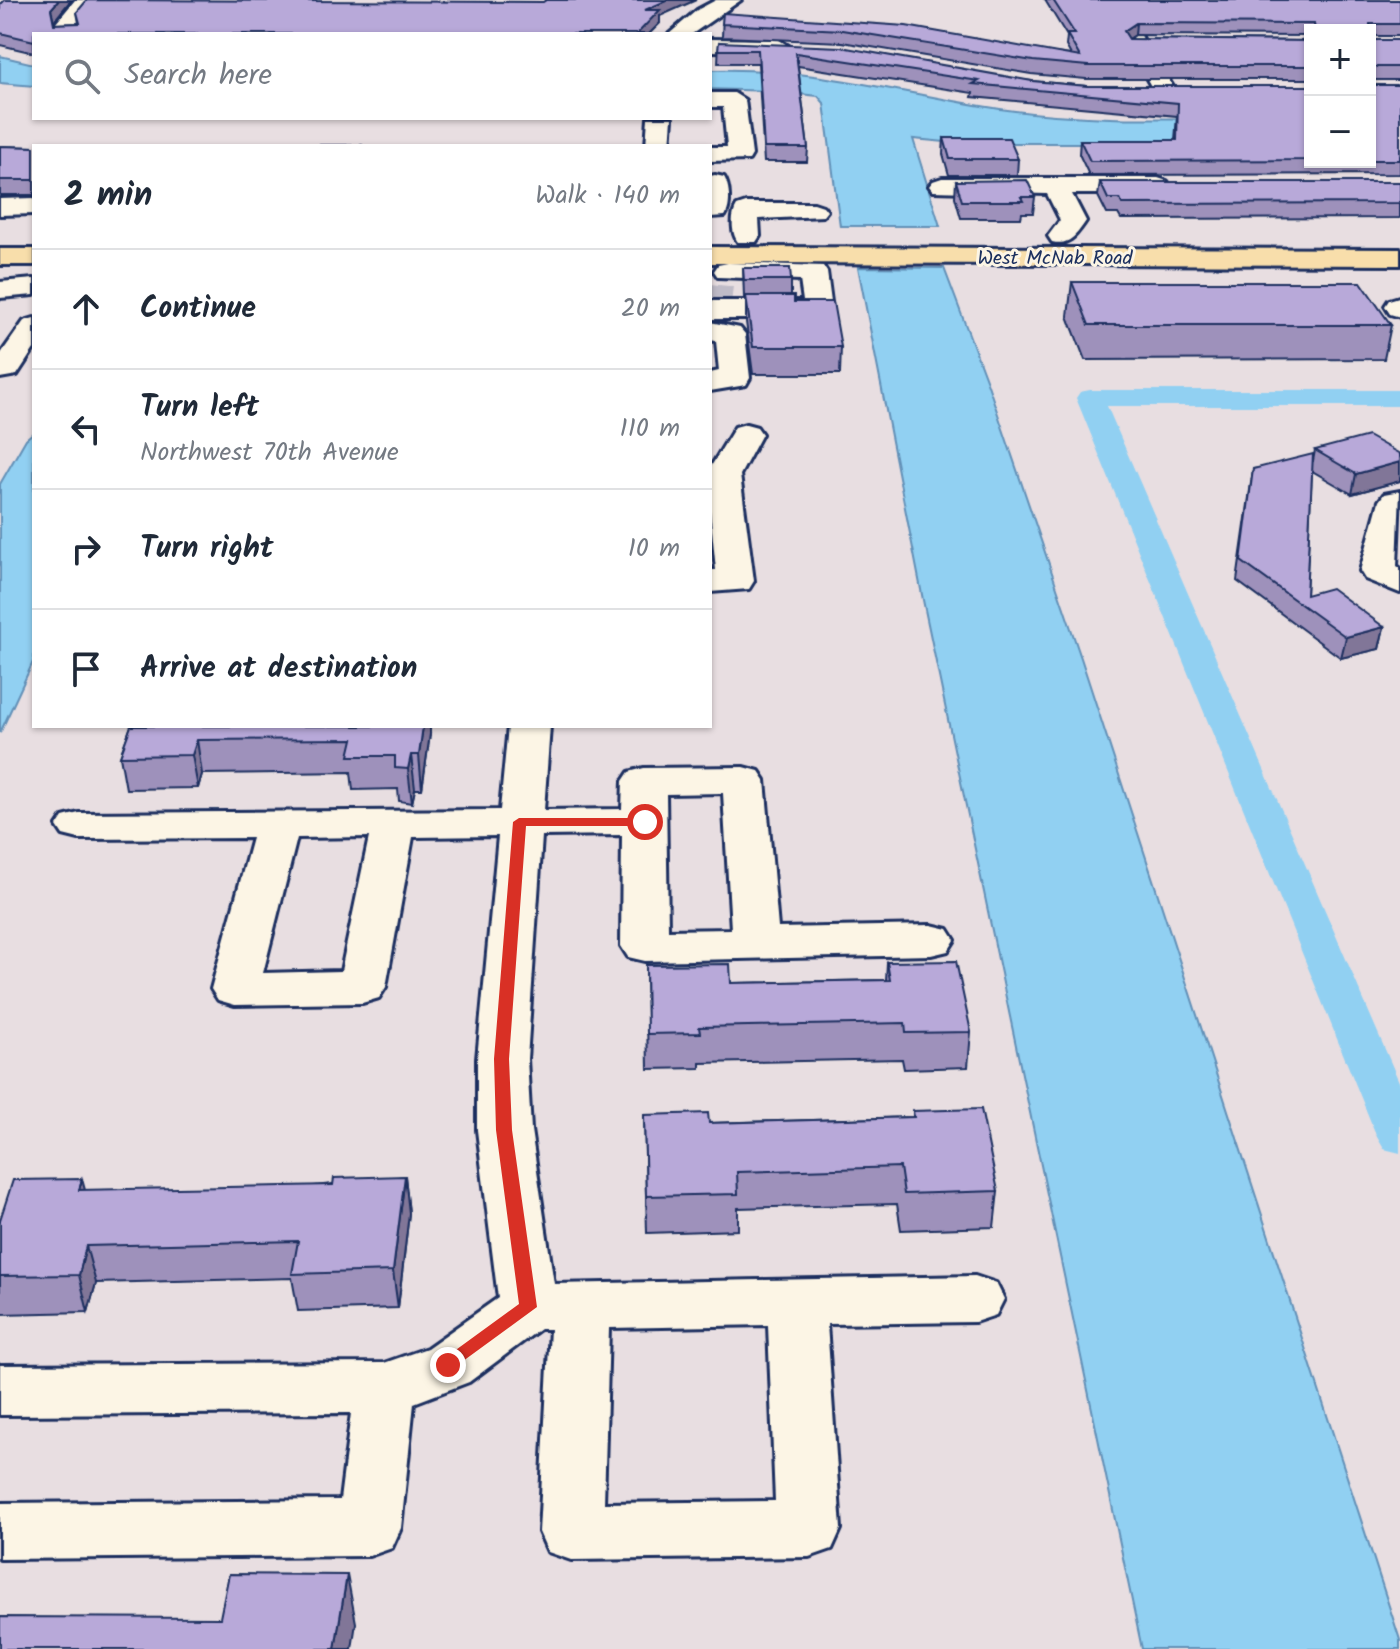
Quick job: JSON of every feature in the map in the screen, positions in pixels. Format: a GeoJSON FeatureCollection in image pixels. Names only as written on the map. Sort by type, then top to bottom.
{"type":"FeatureCollection","features":[{"type":"Feature","properties":{"kind":"main road","name":"West McNab Road"},"geometry":{"type":"LineString","coordinates":[[716,271],[747,224],[844,246],[933,255],[1400,257]]}},
{"type":"Feature","properties":{"kind":"main road","name":"West McNab Road"},"geometry":{"type":"LineString","coordinates":[[811,264],[844,246],[953,235],[1400,236]]}},
{"type":"Feature","properties":{"kind":"main road"},"geometry":{"type":"LineString","coordinates":[[0,236],[32,236]]}},
{"type":"Feature","properties":{"kind":"main road"},"geometry":{"type":"LineString","coordinates":[[0,257],[32,257]]}},
{"type":"Feature","properties":{"kind":"street"},"geometry":{"type":"LineString","coordinates":[[68,32],[66,23],[85,0]]}},
{"type":"Feature","properties":{"kind":"street"},"geometry":{"type":"LineString","coordinates":[[682,32],[704,14],[731,0]]}},
{"type":"Feature","properties":{"kind":"street"},"geometry":{"type":"LineString","coordinates":[[706,32],[755,0]]}},
{"type":"Feature","properties":{"kind":"street"},"geometry":{"type":"LineString","coordinates":[[1104,1],[1140,2]]}},
{"type":"Feature","properties":{"kind":"street"},"geometry":{"type":"LineString","coordinates":[[1104,1],[1172,90],[1133,89]]}},
{"type":"Feature","properties":{"kind":"street"},"geometry":{"type":"LineString","coordinates":[[1135,44],[1167,44]]}},
{"type":"Feature","properties":{"kind":"street"},"geometry":{"type":"LineString","coordinates":[[712,45],[804,48]]}},
{"type":"Feature","properties":{"kind":"street"},"geometry":{"type":"LineString","coordinates":[[712,100],[734,100],[740,155],[712,154]]}},
{"type":"Feature","properties":{"kind":"street"},"geometry":{"type":"LineString","coordinates":[[658,144],[660,120]]}},
{"type":"Feature","properties":{"kind":"street"},"geometry":{"type":"LineString","coordinates":[[712,382],[735,378],[730,334],[716,271],[715,182]]}},
{"type":"Feature","properties":{"kind":"street"},"geometry":{"type":"LineString","coordinates":[[942,186],[1181,185]]}},
{"type":"Feature","properties":{"kind":"street"},"geometry":{"type":"LineString","coordinates":[[1056,186],[1073,221],[1061,236]]}},
{"type":"Feature","properties":{"kind":"street"},"geometry":{"type":"LineString","coordinates":[[0,207],[32,206]]}},
{"type":"Feature","properties":{"kind":"street"},"geometry":{"type":"LineString","coordinates":[[747,224],[814,211]]}},
{"type":"Feature","properties":{"kind":"street"},"geometry":{"type":"LineString","coordinates":[[811,264],[818,310],[716,271],[811,264]]}},
{"type":"Feature","properties":{"kind":"street"},"geometry":{"type":"LineString","coordinates":[[0,290],[32,287]]}},
{"type":"Feature","properties":{"kind":"street"},"geometry":{"type":"LineString","coordinates":[[0,369],[6,369],[32,330]]}},
{"type":"Feature","properties":{"kind":"street"},"geometry":{"type":"LineString","coordinates":[[712,581],[736,581],[716,475],[746,434]]}},
{"type":"Feature","properties":{"kind":"street"},"geometry":{"type":"LineString","coordinates":[[1398,501],[1378,571],[1400,582]]}},
{"type":"Feature","properties":{"kind":"street"},"geometry":{"type":"LineString","coordinates":[[529,728],[502,1059],[504,1130],[555,1306],[571,1532],[809,1529],[796,1302]]}},
{"type":"Feature","properties":{"kind":"street"},"geometry":{"type":"LineString","coordinates":[[756,944],[744,780],[644,781],[645,946],[756,944],[931,940]]}},
{"type":"Feature","properties":{"kind":"street"},"geometry":{"type":"LineString","coordinates":[[79,826],[645,822]]}},
{"type":"Feature","properties":{"kind":"street"},"geometry":{"type":"LineString","coordinates":[[278,824],[235,989],[362,987],[394,823]]}},
{"type":"Feature","properties":{"kind":"street"},"geometry":{"type":"LineString","coordinates":[[0,1390],[385,1388],[448,1365],[555,1306],[975,1299]]}},
{"type":"Feature","properties":{"kind":"street"},"geometry":{"type":"LineString","coordinates":[[0,1531],[369,1528],[385,1388]]}},
{"type":"Feature","properties":{"kind":"water"},"geometry":{"type":"Polygon","coordinates":[[[0,56],[32,64],[32,86],[0,83],[0,56]]]}},
{"type":"Feature","properties":{"kind":"water"},"geometry":{"type":"Polygon","coordinates":[[[712,70],[783,72],[1038,114],[1154,119],[1304,117],[1304,143],[956,143],[913,139],[940,226],[840,226],[824,103],[818,96],[712,89],[712,70]]]}},
{"type":"Feature","properties":{"kind":"water"},"geometry":{"type":"Polygon","coordinates":[[[858,267],[944,268],[987,382],[1081,658],[1400,1640],[1400,1649],[1142,1649],[923,600],[858,267]]]}},
{"type":"Feature","properties":{"kind":"water"},"geometry":{"type":"Polygon","coordinates":[[[32,434],[32,664],[0,733],[0,484],[32,434]]]}},
{"type":"Feature","properties":{"kind":"building"},"geometry":{"type":"Polygon","coordinates":[[[5,0],[59,0],[51,9],[54,24],[80,23],[77,12],[87,0],[668,0],[645,10],[660,10],[639,32],[32,32],[32,41],[0,33],[0,5],[5,0]]]}},
{"type":"Feature","properties":{"kind":"building"},"geometry":{"type":"Polygon","coordinates":[[[1053,0],[1400,0],[1400,24],[1136,23],[1124,31],[1129,39],[1304,41],[1304,66],[1088,66],[1033,61],[842,30],[722,24],[723,13],[906,26],[1080,57],[1067,34],[1075,34],[1053,0]]]}},
{"type":"Feature","properties":{"kind":"building"},"geometry":{"type":"Polygon","coordinates":[[[1376,40],[1400,40],[1400,67],[1376,67],[1376,40]]]}},
{"type":"Feature","properties":{"kind":"building"},"geometry":{"type":"Polygon","coordinates":[[[719,42],[841,47],[1032,81],[1087,86],[1304,86],[1304,160],[1090,161],[1080,140],[1177,140],[1178,103],[973,84],[979,81],[796,53],[808,148],[764,148],[758,50],[718,50],[719,42]]]}},
{"type":"Feature","properties":{"kind":"building"},"geometry":{"type":"Polygon","coordinates":[[[1376,85],[1400,85],[1400,160],[1376,160],[1376,85]]]}},
{"type":"Feature","properties":{"kind":"building"},"geometry":{"type":"Polygon","coordinates":[[[944,138],[1009,138],[1018,159],[950,159],[944,138]]]}},
{"type":"Feature","properties":{"kind":"building"},"geometry":{"type":"Polygon","coordinates":[[[0,146],[32,147],[32,180],[0,180],[0,146]]]}},
{"type":"Feature","properties":{"kind":"building"},"geometry":{"type":"Polygon","coordinates":[[[1027,180],[1035,197],[1021,197],[1023,201],[962,201],[956,181],[1027,180]]]}},
{"type":"Feature","properties":{"kind":"building"},"geometry":{"type":"Polygon","coordinates":[[[1100,182],[1400,182],[1400,203],[1122,204],[1120,199],[1108,199],[1100,182]]]}},
{"type":"Feature","properties":{"kind":"building"},"geometry":{"type":"Polygon","coordinates":[[[743,268],[790,268],[791,280],[744,280],[743,268]]]}},
{"type":"Feature","properties":{"kind":"building"},"geometry":{"type":"Polygon","coordinates":[[[1072,282],[1361,282],[1391,325],[1089,325],[1072,282]]]}},
{"type":"Feature","properties":{"kind":"building"},"geometry":{"type":"Polygon","coordinates":[[[746,296],[794,296],[794,302],[833,302],[841,347],[753,347],[746,296]]]}},
{"type":"Feature","properties":{"kind":"building"},"geometry":{"type":"Polygon","coordinates":[[[1368,436],[1400,454],[1400,462],[1356,474],[1315,450],[1368,436]]]}},
{"type":"Feature","properties":{"kind":"building"},"geometry":{"type":"Polygon","coordinates":[[[1313,454],[1306,595],[1331,588],[1384,627],[1346,637],[1241,561],[1253,469],[1313,454]]]}},
{"type":"Feature","properties":{"kind":"building"},"geometry":{"type":"Polygon","coordinates":[[[130,728],[423,728],[419,755],[411,755],[408,769],[395,768],[395,756],[349,756],[353,739],[197,740],[192,755],[120,756],[130,728]]]}},
{"type":"Feature","properties":{"kind":"building"},"geometry":{"type":"Polygon","coordinates":[[[956,961],[971,1032],[906,1033],[905,1023],[699,1027],[700,1033],[647,1034],[646,965],[730,964],[731,983],[890,980],[887,962],[956,961]]]}},
{"type":"Feature","properties":{"kind":"building"},"geometry":{"type":"Polygon","coordinates":[[[981,1109],[998,1191],[904,1194],[900,1167],[737,1172],[738,1194],[646,1196],[644,1115],[708,1113],[709,1123],[914,1117],[913,1111],[981,1109]]]}},
{"type":"Feature","properties":{"kind":"building"},"geometry":{"type":"Polygon","coordinates":[[[405,1176],[393,1271],[292,1274],[298,1241],[86,1246],[79,1275],[0,1276],[0,1220],[13,1180],[82,1179],[79,1190],[333,1185],[334,1178],[405,1176]]]}},
{"type":"Feature","properties":{"kind":"building"},"geometry":{"type":"Polygon","coordinates":[[[229,1574],[347,1575],[335,1649],[0,1649],[0,1617],[220,1618],[229,1574]]]}},
{"type":"Feature","properties":{"kind":"waterway"},"geometry":{"type":"LineString","coordinates":[[1400,398],[1090,398],[1400,1137]]}},
{"type":"Feature","properties":{"kind":"tunnel"},"geometry":{"type":"LineString","coordinates":[[717,304],[719,285]]}},
{"type":"Feature","properties":{"kind":"route"},"geometry":{"type":"LineString","coordinates":[[448,1365],[528,1307],[504,1130],[502,1059],[519,822],[645,822]]}}]}
